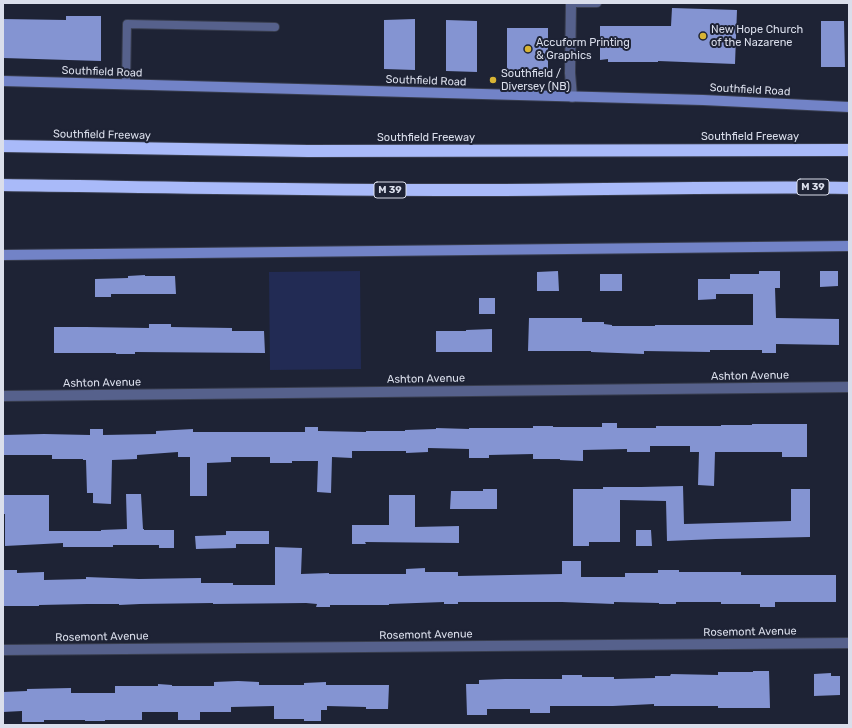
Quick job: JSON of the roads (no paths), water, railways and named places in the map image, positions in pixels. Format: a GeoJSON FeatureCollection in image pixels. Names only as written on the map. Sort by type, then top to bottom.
{"type":"FeatureCollection","features":[{"type":"Feature","properties":{"kind":"highway","name":"Southfield Freeway"},"geometry":{"type":"LineString","coordinates":[[3,146],[308,151],[849,150]]}},
{"type":"Feature","properties":{"kind":"highway","name":"M 39"},"geometry":{"type":"LineString","coordinates":[[3,185],[442,190],[778,187],[849,188]]}},
{"type":"Feature","properties":{"kind":"main road","name":"Southfield Road"},"geometry":{"type":"LineString","coordinates":[[3,81],[703,100],[849,107]]}},
{"type":"Feature","properties":{"kind":"main road"},"geometry":{"type":"LineString","coordinates":[[3,255],[849,246]]}},
{"type":"Feature","properties":{"kind":"street"},"geometry":{"type":"LineString","coordinates":[[571,3],[570,73],[572,97]]}},
{"type":"Feature","properties":{"kind":"street","name":"Ashton Avenue"},"geometry":{"type":"LineString","coordinates":[[3,396],[849,387]]}},
{"type":"Feature","properties":{"kind":"street","name":"Rosemont Avenue"},"geometry":{"type":"LineString","coordinates":[[3,650],[849,643]]}},
{"type":"Feature","properties":{"kind":"lane"},"geometry":{"type":"LineString","coordinates":[[571,3],[597,3]]}},
{"type":"Feature","properties":{"kind":"lane"},"geometry":{"type":"LineString","coordinates":[[126,85],[127,24],[275,28]]}},
{"type":"Feature","properties":{"kind":"place","name":"New Hope Church of the Nazarene"},"geometry":{"type":"Point","coordinates":[703,36]}},
{"type":"Feature","properties":{"kind":"place","name":"Accuform Printing & Graphics"},"geometry":{"type":"Point","coordinates":[528,49]}},
{"type":"Feature","properties":{"kind":"place","name":"Southfield / Diversey (NB)"},"geometry":{"type":"Point","coordinates":[493,80]}}]}
